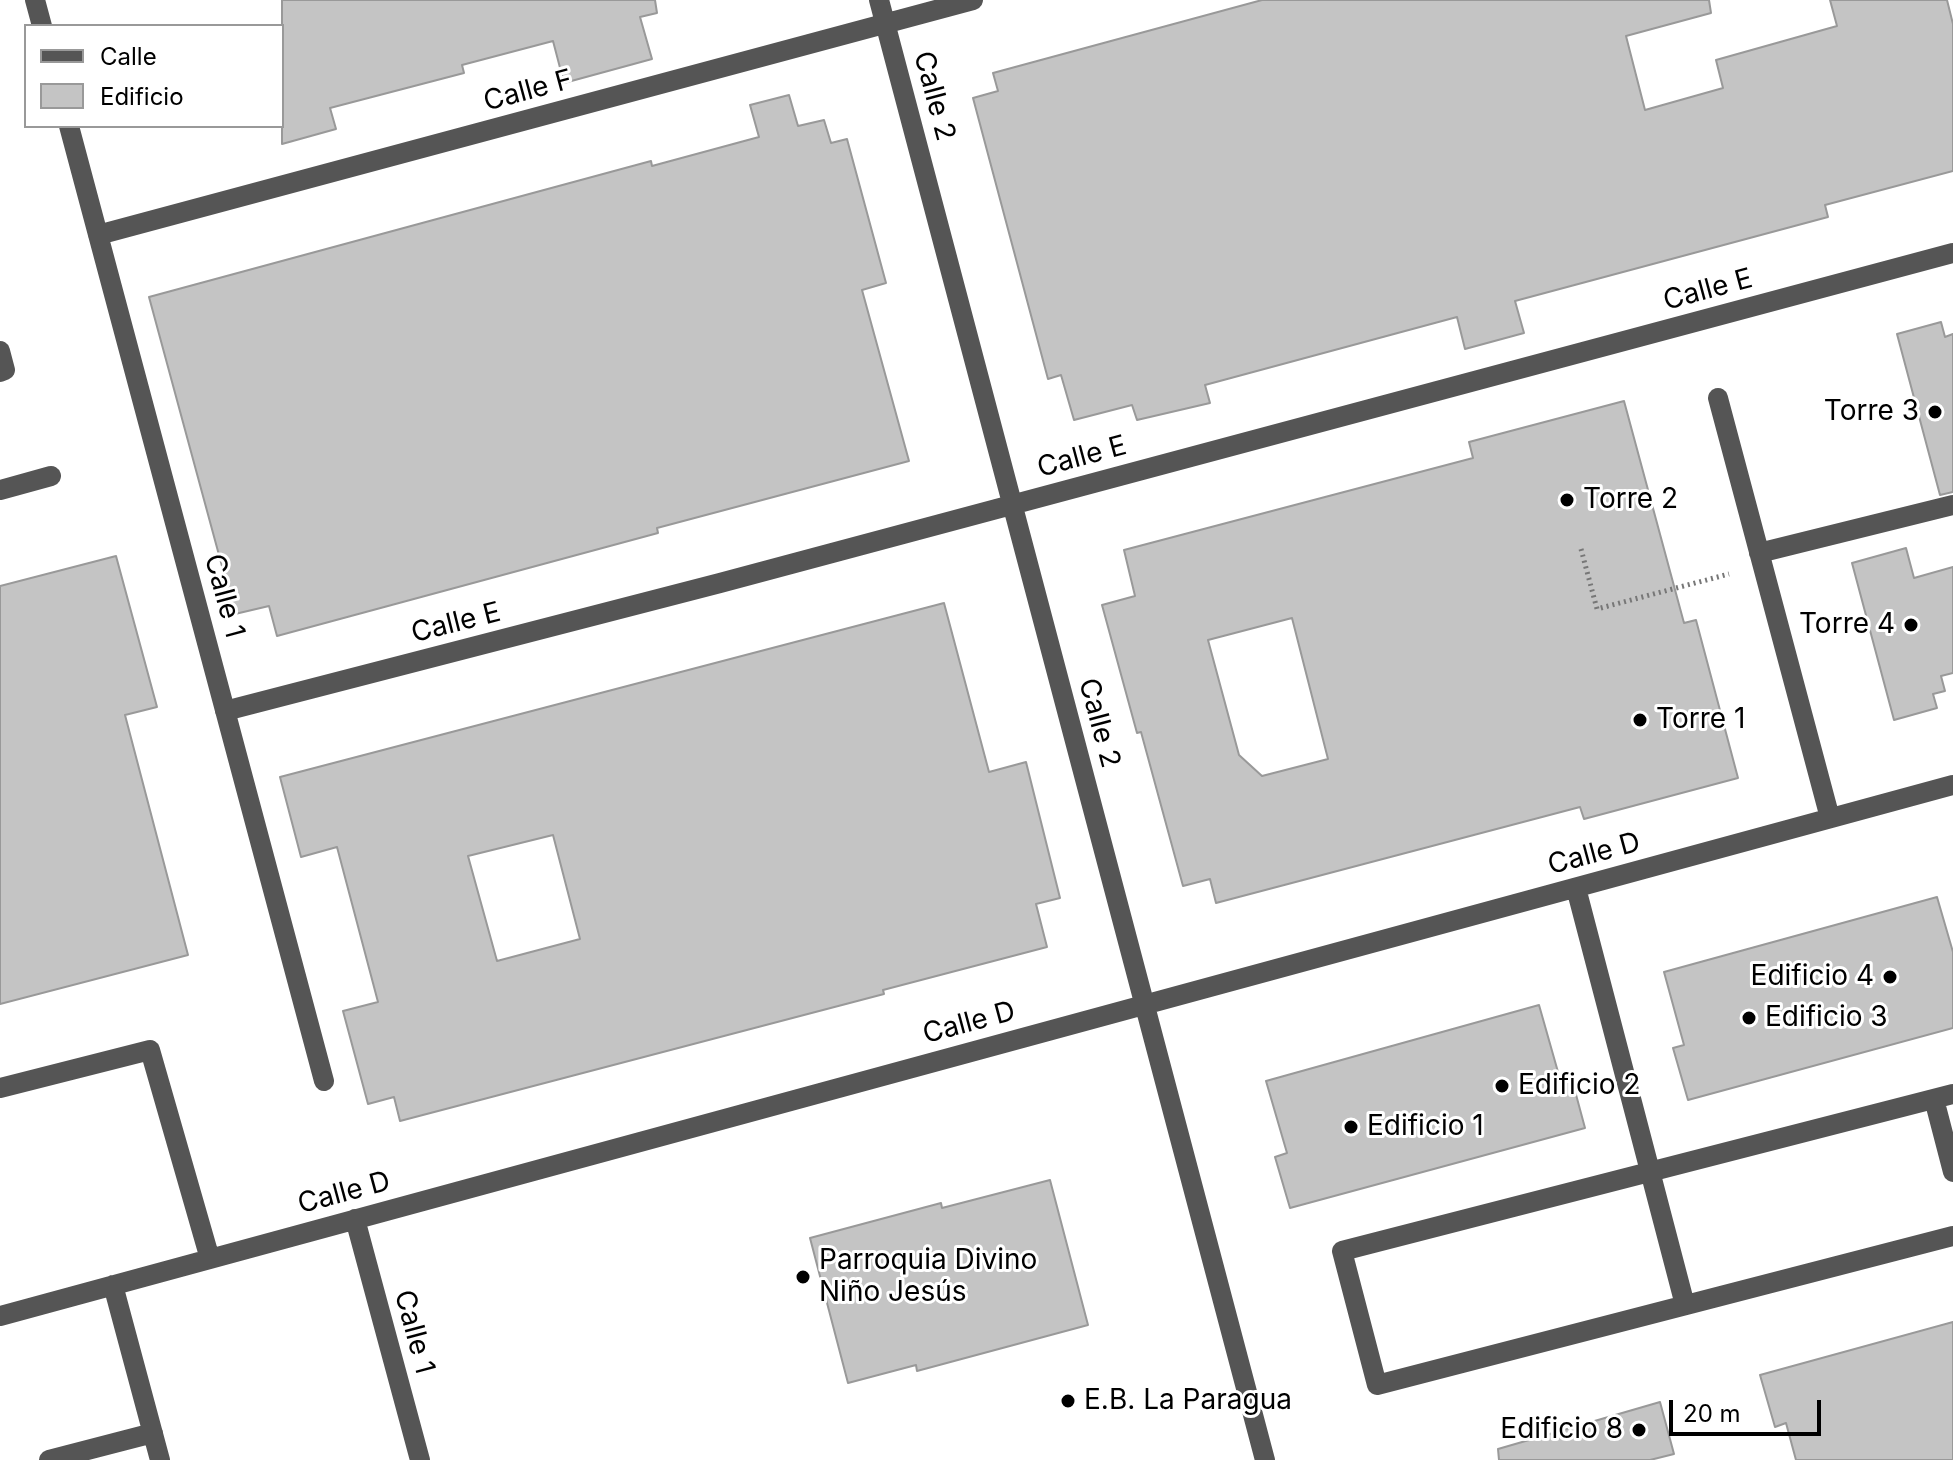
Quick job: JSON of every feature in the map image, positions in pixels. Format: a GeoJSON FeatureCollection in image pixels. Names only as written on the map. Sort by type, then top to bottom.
{"type":"FeatureCollection","features":[{"type":"Feature","properties":{"kind":"street"},"geometry":{"type":"LineString","coordinates":[[35,0],[41,24]]}},
{"type":"Feature","properties":{"kind":"street","name":"Calle 2"},"geometry":{"type":"LineString","coordinates":[[879,0],[1265,1460]]}},
{"type":"Feature","properties":{"kind":"street","name":"Calle F"},"geometry":{"type":"LineString","coordinates":[[98,235],[973,0]]}},
{"type":"Feature","properties":{"kind":"street","name":"Calle 1"},"geometry":{"type":"LineString","coordinates":[[70,128],[324,1081]]}},
{"type":"Feature","properties":{"kind":"street","name":"Calle E"},"geometry":{"type":"LineString","coordinates":[[225,711],[1013,505],[1953,253]]}},
{"type":"Feature","properties":{"kind":"street"},"geometry":{"type":"LineString","coordinates":[[0,351],[5,370],[0,372]]}},
{"type":"Feature","properties":{"kind":"street"},"geometry":{"type":"LineString","coordinates":[[1718,398],[1830,818]]}},
{"type":"Feature","properties":{"kind":"street"},"geometry":{"type":"LineString","coordinates":[[0,490],[51,476]]}},
{"type":"Feature","properties":{"kind":"street"},"geometry":{"type":"LineString","coordinates":[[1761,559],[1953,505]]}},
{"type":"Feature","properties":{"kind":"street","name":"Calle D"},"geometry":{"type":"LineString","coordinates":[[0,1316],[1953,785]]}},
{"type":"Feature","properties":{"kind":"street"},"geometry":{"type":"LineString","coordinates":[[1576,888],[1685,1305]]}},
{"type":"Feature","properties":{"kind":"street"},"geometry":{"type":"LineString","coordinates":[[0,1088],[150,1050],[210,1259]]}},
{"type":"Feature","properties":{"kind":"street"},"geometry":{"type":"LineString","coordinates":[[1953,1172],[1944,1097],[1342,1251],[1377,1385],[1953,1236]]}},
{"type":"Feature","properties":{"kind":"street","name":"Calle 1"},"geometry":{"type":"LineString","coordinates":[[355,1219],[420,1460]]}},
{"type":"Feature","properties":{"kind":"street"},"geometry":{"type":"LineString","coordinates":[[113,1285],[160,1460]]}},
{"type":"Feature","properties":{"kind":"street"},"geometry":{"type":"LineString","coordinates":[[49,1460],[153,1433]]}},
{"type":"Feature","properties":{"kind":"path"},"geometry":{"type":"LineString","coordinates":[[1581,549],[1597,609],[1761,559]]}},
{"type":"Feature","properties":{"kind":"building"},"geometry":{"type":"Polygon","coordinates":[[[282,0],[655,0],[657,13],[640,17],[652,59],[564,83],[553,41],[462,65],[464,73],[330,108],[336,129],[282,144],[282,0]]]}},
{"type":"Feature","properties":{"kind":"building"},"geometry":{"type":"Polygon","coordinates":[[[1262,0],[1709,0],[1711,13],[1626,36],[1645,110],[1723,88],[1716,60],[1837,26],[1830,0],[1947,0],[1953,24],[1953,171],[1825,205],[1828,217],[1515,301],[1524,333],[1465,349],[1457,317],[1205,385],[1210,403],[1137,420],[1132,405],[1074,420],[1061,375],[1048,379],[973,98],[998,91],[993,73],[1262,0]]]}},
{"type":"Feature","properties":{"kind":"building"},"geometry":{"type":"Polygon","coordinates":[[[789,95],[798,126],[824,120],[831,143],[847,139],[886,283],[862,290],[909,461],[657,528],[658,533],[277,636],[269,606],[235,614],[149,297],[651,161],[652,166],[759,137],[750,105],[789,95]]]}},
{"type":"Feature","properties":{"kind":"building","name":"Torre 3"},"geometry":{"type":"Polygon","coordinates":[[[1941,322],[1945,337],[1953,334],[1953,492],[1940,495],[1897,334],[1941,322]]]}},
{"type":"Feature","properties":{"kind":"building"},"geometry":{"type":"Polygon","coordinates":[[[1624,401],[1684,623],[1696,620],[1738,778],[1584,819],[1580,807],[1216,903],[1210,879],[1183,886],[1102,605],[1135,596],[1124,550],[1473,458],[1469,442],[1624,401]],[[1292,618],[1208,640],[1239,755],[1262,776],[1328,759],[1292,618]]]}},
{"type":"Feature","properties":{"kind":"building","name":"Torre 4"},"geometry":{"type":"Polygon","coordinates":[[[1906,548],[1914,578],[1953,567],[1953,673],[1941,676],[1945,691],[1933,694],[1937,708],[1894,720],[1852,563],[1906,548]]]}},
{"type":"Feature","properties":{"kind":"building"},"geometry":{"type":"Polygon","coordinates":[[[116,556],[157,707],[125,715],[188,955],[0,1004],[0,586],[116,556]]]}},
{"type":"Feature","properties":{"kind":"building"},"geometry":{"type":"Polygon","coordinates":[[[944,603],[989,772],[1026,762],[1060,898],[1036,904],[1047,947],[883,990],[884,994],[400,1121],[394,1097],[368,1104],[343,1011],[378,1002],[337,847],[301,857],[280,777],[944,603]],[[553,835],[468,856],[497,961],[580,939],[553,835]]]}},
{"type":"Feature","properties":{"kind":"building"},"geometry":{"type":"Polygon","coordinates":[[[1937,897],[1953,952],[1953,1028],[1688,1100],[1673,1048],[1684,1045],[1664,972],[1937,897]]]}},
{"type":"Feature","properties":{"kind":"building"},"geometry":{"type":"Polygon","coordinates":[[[1539,1005],[1560,1079],[1571,1076],[1585,1128],[1290,1208],[1275,1157],[1287,1153],[1266,1081],[1539,1005]]]}},
{"type":"Feature","properties":{"kind":"building"},"geometry":{"type":"Polygon","coordinates":[[[1050,1180],[1088,1325],[917,1371],[916,1365],[848,1383],[810,1238],[941,1203],[942,1208],[1050,1180]]]}},
{"type":"Feature","properties":{"kind":"building"},"geometry":{"type":"Polygon","coordinates":[[[1953,1322],[1953,1460],[1796,1460],[1786,1423],[1775,1427],[1760,1375],[1953,1322]]]}},
{"type":"Feature","properties":{"kind":"building","name":"Edificio 8"},"geometry":{"type":"Polygon","coordinates":[[[1660,1402],[1674,1454],[1650,1460],[1499,1460],[1498,1449],[1660,1402]]]}},
{"type":"Feature","properties":{"kind":"place","name":"Torre 3"},"geometry":{"type":"Point","coordinates":[1935,412]}},
{"type":"Feature","properties":{"kind":"place","name":"Torre 2"},"geometry":{"type":"Point","coordinates":[1567,500]}},
{"type":"Feature","properties":{"kind":"place","name":"Torre 4"},"geometry":{"type":"Point","coordinates":[1911,625]}},
{"type":"Feature","properties":{"kind":"place","name":"Torre 1"},"geometry":{"type":"Point","coordinates":[1640,720]}},
{"type":"Feature","properties":{"kind":"place","name":"Edificio 4"},"geometry":{"type":"Point","coordinates":[1890,977]}},
{"type":"Feature","properties":{"kind":"place","name":"Edificio 3"},"geometry":{"type":"Point","coordinates":[1749,1018]}},
{"type":"Feature","properties":{"kind":"place","name":"Edificio 2"},"geometry":{"type":"Point","coordinates":[1502,1086]}},
{"type":"Feature","properties":{"kind":"place","name":"Edificio 1"},"geometry":{"type":"Point","coordinates":[1351,1127]}},
{"type":"Feature","properties":{"kind":"place","name":"Parroquia Divino Niño Jesús"},"geometry":{"type":"Point","coordinates":[803,1277]}},
{"type":"Feature","properties":{"kind":"place","name":"E.B. La Paragua"},"geometry":{"type":"Point","coordinates":[1068,1401]}},
{"type":"Feature","properties":{"kind":"place","name":"Edificio 8"},"geometry":{"type":"Point","coordinates":[1639,1430]}}]}
